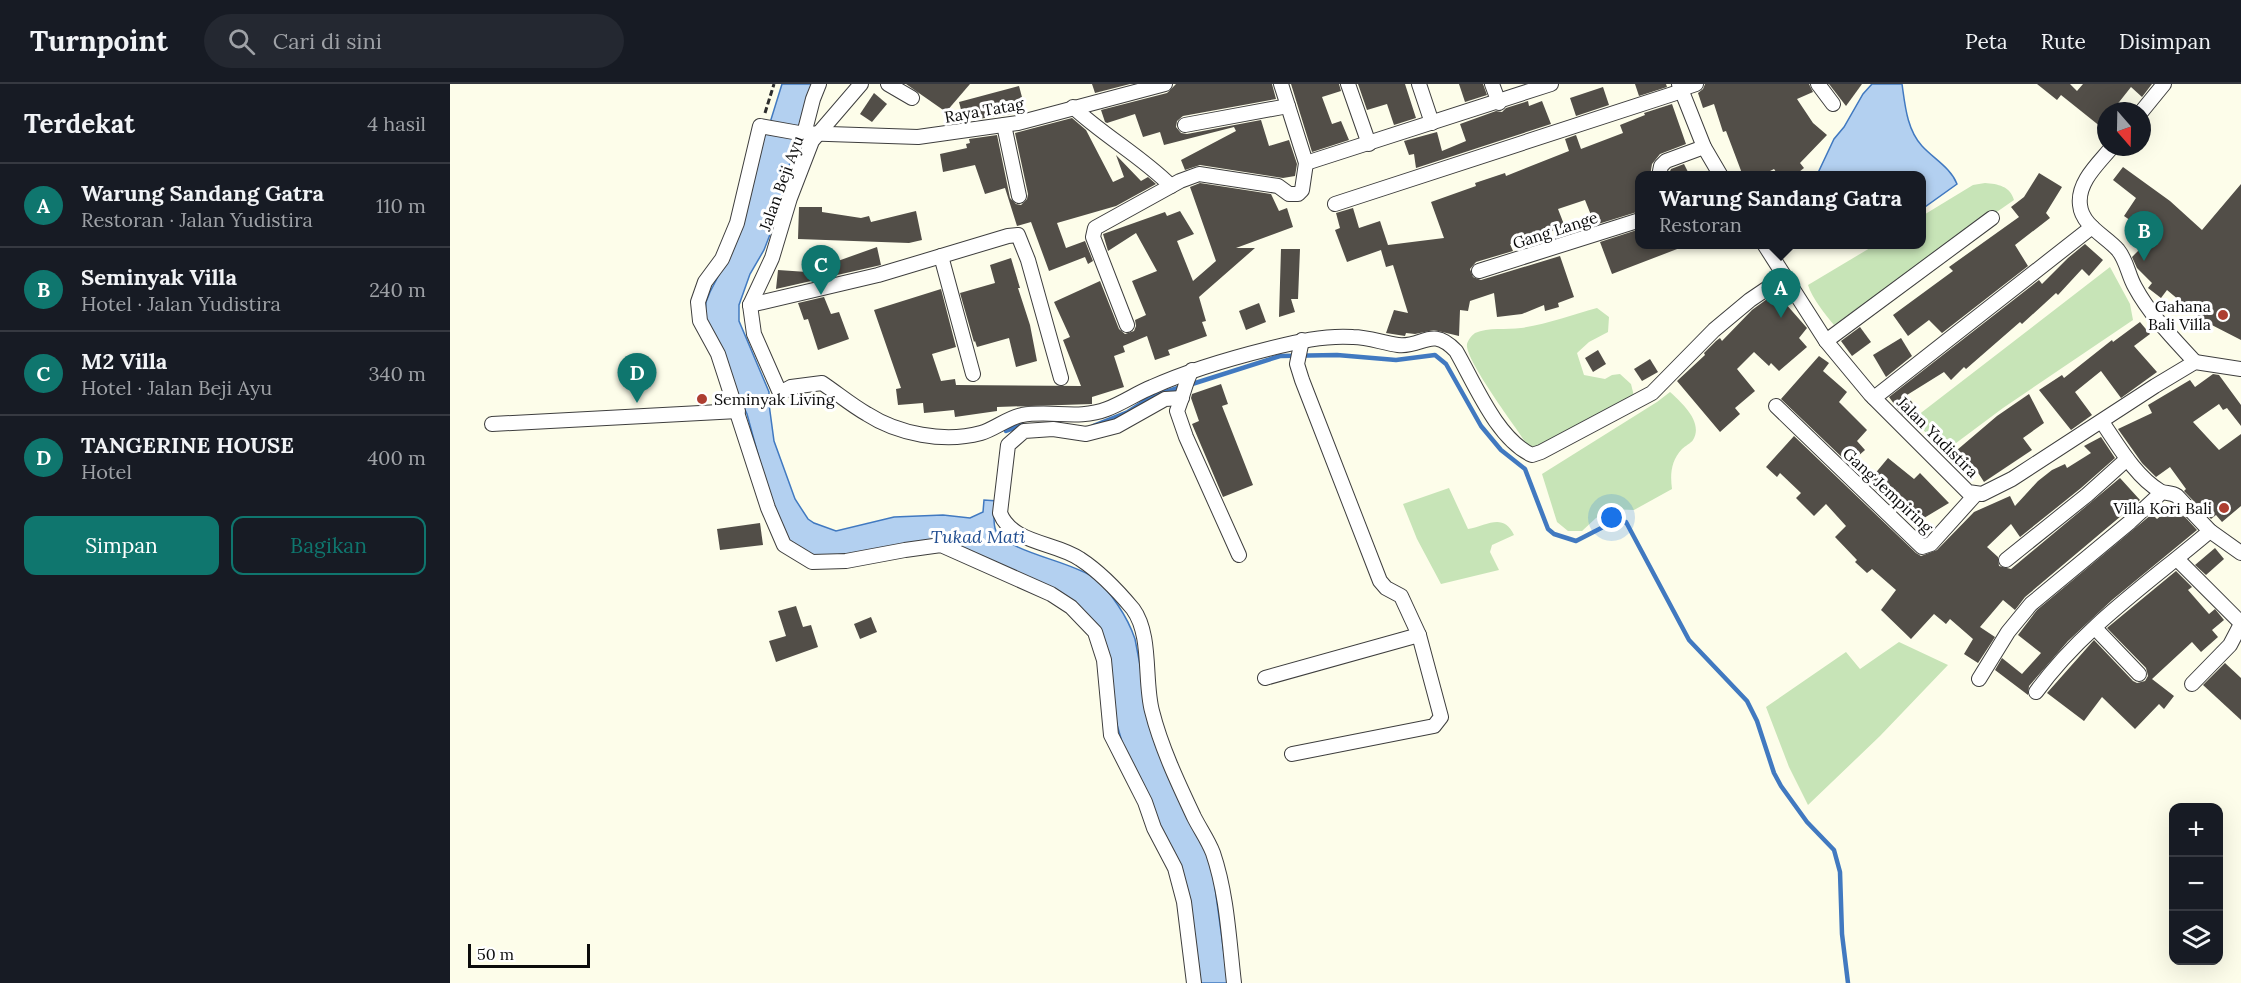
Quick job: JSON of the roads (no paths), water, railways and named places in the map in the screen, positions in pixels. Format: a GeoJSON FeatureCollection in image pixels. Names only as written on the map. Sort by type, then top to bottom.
{"type":"FeatureCollection","features":[{"type":"Feature","properties":{"kind":"street"},"geometry":{"type":"LineString","coordinates":[[806,134],[813,99],[819,84]]}},
{"type":"Feature","properties":{"kind":"street","name":"Jalan Beji Ayu"},"geometry":{"type":"LineString","coordinates":[[750,305],[772,258],[806,134],[861,84]]}},
{"type":"Feature","properties":{"kind":"street"},"geometry":{"type":"LineString","coordinates":[[888,84],[912,98]]}},
{"type":"Feature","properties":{"kind":"street","name":"Raya Tatag"},"geometry":{"type":"LineString","coordinates":[[740,410],[718,354],[700,321],[698,302],[705,282],[722,259],[737,223],[762,126],[806,134],[918,138],[1004,125],[1165,84]]}},
{"type":"Feature","properties":{"kind":"street"},"geometry":{"type":"LineString","coordinates":[[1127,325],[1092,232],[1102,223],[1136,207],[1190,176],[1209,175],[1278,186],[1294,195],[1302,190],[1306,163],[1281,84]]}},
{"type":"Feature","properties":{"kind":"street"},"geometry":{"type":"LineString","coordinates":[[1348,84],[1369,144]]}},
{"type":"Feature","properties":{"kind":"street"},"geometry":{"type":"LineString","coordinates":[[1419,84],[1432,123]]}},
{"type":"Feature","properties":{"kind":"street"},"geometry":{"type":"LineString","coordinates":[[1492,84],[1498,102]]}},
{"type":"Feature","properties":{"kind":"street"},"geometry":{"type":"LineString","coordinates":[[1306,163],[1551,84]]}},
{"type":"Feature","properties":{"kind":"street"},"geometry":{"type":"LineString","coordinates":[[1335,204],[1696,84]]}},
{"type":"Feature","properties":{"kind":"street"},"geometry":{"type":"LineString","coordinates":[[1818,84],[1833,104]]}},
{"type":"Feature","properties":{"kind":"street"},"geometry":{"type":"LineString","coordinates":[[2149,102],[2164,84]]}},
{"type":"Feature","properties":{"kind":"street"},"geometry":{"type":"LineString","coordinates":[[1681,88],[1704,147],[1718,171]]}},
{"type":"Feature","properties":{"kind":"street"},"geometry":{"type":"LineString","coordinates":[[1185,125],[1288,106]]}},
{"type":"Feature","properties":{"kind":"street"},"geometry":{"type":"LineString","coordinates":[[1073,107],[1092,124],[1157,171],[1171,186]]}},
{"type":"Feature","properties":{"kind":"street"},"geometry":{"type":"LineString","coordinates":[[1004,125],[1019,196]]}},
{"type":"Feature","properties":{"kind":"street"},"geometry":{"type":"LineString","coordinates":[[1660,171],[1666,161],[1704,147]]}},
{"type":"Feature","properties":{"kind":"street"},"geometry":{"type":"LineString","coordinates":[[2105,156],[2086,179],[2080,195],[2081,212],[2092,227],[2118,250],[2141,297],[2195,362],[2241,369]]}},
{"type":"Feature","properties":{"kind":"street"},"geometry":{"type":"LineString","coordinates":[[1826,341],[1992,218]]}},
{"type":"Feature","properties":{"kind":"street","name":"Gang Lange"},"geometry":{"type":"LineString","coordinates":[[1479,272],[1635,222]]}},
{"type":"Feature","properties":{"kind":"street"},"geometry":{"type":"LineString","coordinates":[[1874,398],[2092,227]]}},
{"type":"Feature","properties":{"kind":"street"},"geometry":{"type":"LineString","coordinates":[[1061,378],[1028,260],[1018,235],[878,275],[750,305],[754,334],[780,393],[791,387],[822,383],[868,415],[897,428],[921,434],[943,437],[981,433],[1018,416],[1034,413],[1083,416],[1107,409],[1152,387],[1186,385]]}},
{"type":"Feature","properties":{"kind":"street","name":"Jalan Yudistira"},"geometry":{"type":"LineString","coordinates":[[1767,249],[1826,341],[1874,398],[1968,492],[1982,494],[1989,492],[2012,479],[2195,362]]}},
{"type":"Feature","properties":{"kind":"street"},"geometry":{"type":"LineString","coordinates":[[941,256],[973,374]]}},
{"type":"Feature","properties":{"kind":"street"},"geometry":{"type":"LineString","coordinates":[[1234,983],[1222,885],[1212,851],[1160,739],[1151,708],[1144,637],[1134,611],[1106,579],[1080,559],[1061,549],[1021,535],[1004,523],[1000,513],[1008,445],[1024,431],[1053,429],[1086,434],[1117,426],[1186,385],[1301,345],[1354,337],[1401,345],[1435,338],[1444,341],[1456,351],[1506,435],[1532,455],[1652,393],[1714,330],[1750,300],[1784,277]]}},
{"type":"Feature","properties":{"kind":"street"},"geometry":{"type":"LineString","coordinates":[[1292,754],[1434,726],[1441,717],[1419,635],[1401,596],[1386,588],[1380,581],[1297,364],[1301,345]]}},
{"type":"Feature","properties":{"kind":"street"},"geometry":{"type":"LineString","coordinates":[[1186,385],[1177,411],[1186,437],[1239,555]]}},
{"type":"Feature","properties":{"kind":"street","name":"Gang Jempiring"},"geometry":{"type":"LineString","coordinates":[[1776,406],[1922,547],[1931,544],[1976,494]]}},
{"type":"Feature","properties":{"kind":"street"},"geometry":{"type":"LineString","coordinates":[[492,424],[740,410],[768,508],[783,545],[812,562],[846,561],[941,545],[1051,594],[1071,607],[1095,632],[1104,660],[1111,735],[1175,868],[1184,902],[1194,983]]}},
{"type":"Feature","properties":{"kind":"street"},"geometry":{"type":"LineString","coordinates":[[2102,422],[2127,459],[2161,493]]}},
{"type":"Feature","properties":{"kind":"street"},"geometry":{"type":"LineString","coordinates":[[2006,560],[2087,495],[2127,459]]}},
{"type":"Feature","properties":{"kind":"street"},"geometry":{"type":"LineString","coordinates":[[1979,679],[2008,632],[2031,604],[2130,522],[2161,493],[2173,493],[2177,496],[2210,531],[2241,554]]}},
{"type":"Feature","properties":{"kind":"street"},"geometry":{"type":"LineString","coordinates":[[2036,692],[2055,665],[2133,593],[2210,531]]}},
{"type":"Feature","properties":{"kind":"street"},"geometry":{"type":"LineString","coordinates":[[2177,559],[2241,624],[2237,644],[2192,684]]}},
{"type":"Feature","properties":{"kind":"street"},"geometry":{"type":"LineString","coordinates":[[2095,628],[2139,674]]}},
{"type":"Feature","properties":{"kind":"street"},"geometry":{"type":"LineString","coordinates":[[1265,678],[1419,635]]}},
{"type":"Feature","properties":{"kind":"water","name":"Tukad Mati"},"geometry":{"type":"Polygon","coordinates":[[[782,84],[814,84],[797,131],[779,211],[764,250],[750,274],[739,305],[739,321],[769,392],[774,441],[795,499],[808,519],[836,531],[894,517],[943,515],[970,518],[983,512],[984,500],[998,501],[994,524],[996,531],[1003,538],[1026,551],[1081,571],[1105,588],[1123,613],[1135,639],[1155,744],[1204,845],[1213,873],[1228,983],[1198,983],[1177,866],[1122,742],[1095,625],[950,547],[811,560],[791,549],[775,517],[747,414],[713,340],[705,315],[710,292],[739,236],[765,133],[782,84]]]}},
{"type":"Feature","properties":{"kind":"water"},"geometry":{"type":"Polygon","coordinates":[[[1872,84],[1902,84],[1913,133],[1922,146],[1951,173],[1957,184],[1926,206],[1926,171],[1819,171],[1834,139],[1844,127],[1863,94],[1872,84]]]}},
{"type":"Feature","properties":{"kind":"waterway"},"geometry":{"type":"LineString","coordinates":[[1189,385],[1280,356],[1337,355],[1396,360],[1435,355],[1446,364],[1481,426],[1501,450],[1525,469],[1548,529],[1554,534],[1576,541],[1611,523],[1626,522],[1689,640],[1747,701],[1757,721],[1774,773],[1781,786],[1807,822],[1834,850],[1840,872],[1842,934],[1848,983]]}},
{"type":"Feature","properties":{"kind":"waterway"},"geometry":{"type":"LineString","coordinates":[[1093,426],[1128,412],[1153,396],[1181,387]]}},
{"type":"Feature","properties":{"kind":"waterway"},"geometry":{"type":"LineString","coordinates":[[1006,431],[1022,425]]}},
{"type":"Feature","properties":{"kind":"place","name":"Seminyak Villa"},"geometry":{"type":"Point","coordinates":[2144,261]}},
{"type":"Feature","properties":{"kind":"place","name":"M2 Villa"},"geometry":{"type":"Point","coordinates":[821,295]}},
{"type":"Feature","properties":{"kind":"place","name":"Gahana Bali Villa"},"geometry":{"type":"Point","coordinates":[2223,315]}},
{"type":"Feature","properties":{"kind":"place","name":"Warung Sandang Gatra"},"geometry":{"type":"Point","coordinates":[1781,318]}},
{"type":"Feature","properties":{"kind":"place","name":"Seminyak Living"},"geometry":{"type":"Point","coordinates":[702,399]}},
{"type":"Feature","properties":{"kind":"place","name":"TANGERINE HOUSE"},"geometry":{"type":"Point","coordinates":[637,403]}},
{"type":"Feature","properties":{"kind":"place","name":"Villa Kori Bali"},"geometry":{"type":"Point","coordinates":[2224,508]}}]}
